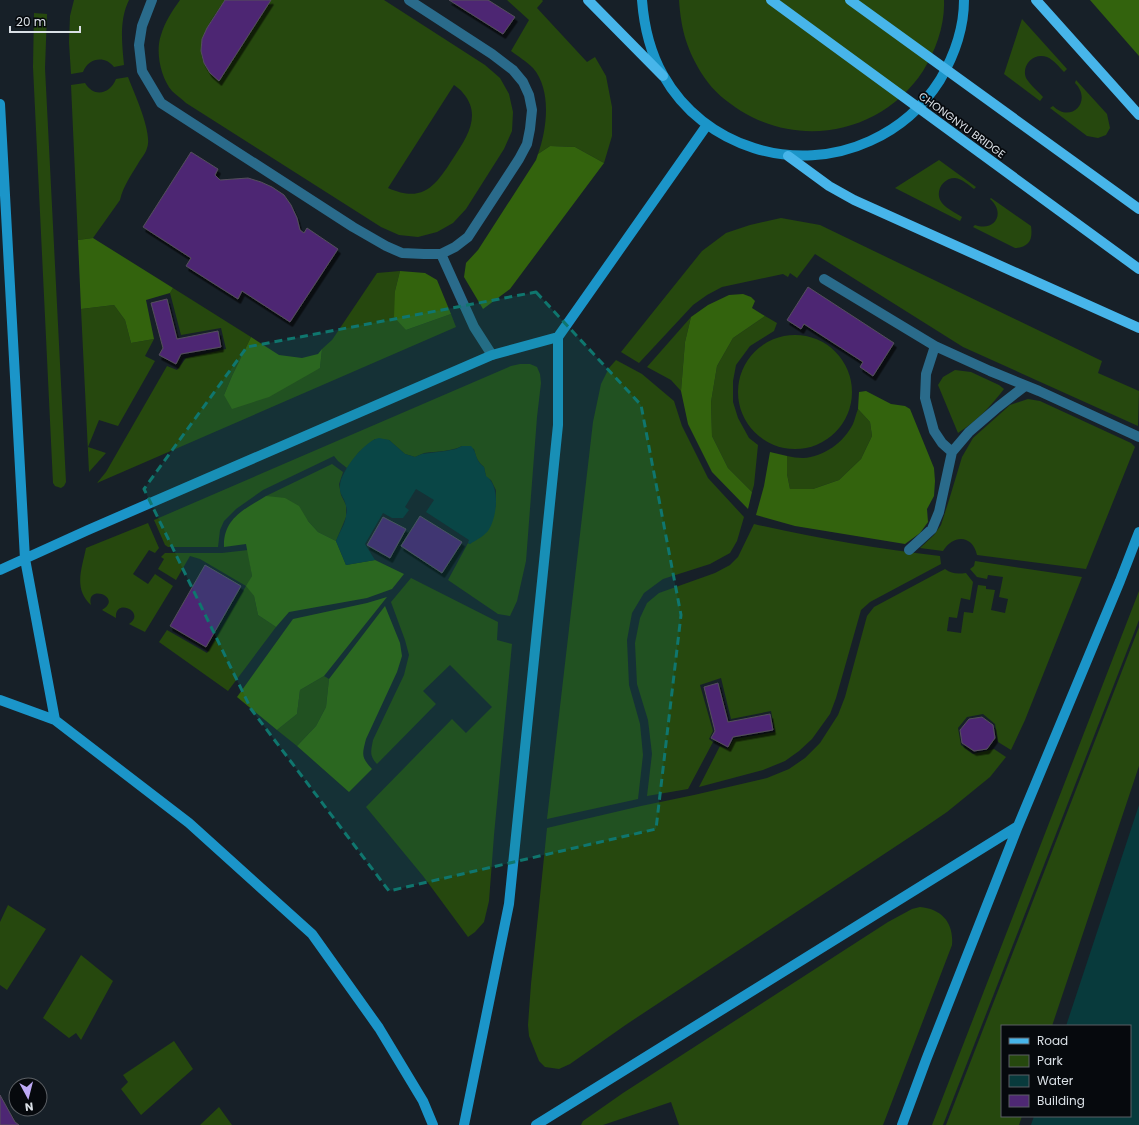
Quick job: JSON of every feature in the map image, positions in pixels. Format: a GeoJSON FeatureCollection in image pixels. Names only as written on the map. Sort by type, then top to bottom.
{"type":"FeatureCollection","features":[{"type":"Feature","properties":{"kind":"main road"},"geometry":{"type":"LineString","coordinates":[[588,0],[663,76]]}},
{"type":"Feature","properties":{"kind":"main road","name":"CHONGNYU BRIDGE"},"geometry":{"type":"LineString","coordinates":[[771,0],[1139,269]]}},
{"type":"Feature","properties":{"kind":"main road"},"geometry":{"type":"LineString","coordinates":[[850,0],[1139,210]]}},
{"type":"Feature","properties":{"kind":"main road"},"geometry":{"type":"LineString","coordinates":[[1036,0],[1139,115]]}},
{"type":"Feature","properties":{"kind":"main road"},"geometry":{"type":"LineString","coordinates":[[788,156],[828,186],[854,200],[1139,328]]}},
{"type":"Feature","properties":{"kind":"street"},"geometry":{"type":"LineString","coordinates":[[642,0],[646,30],[656,62],[663,76],[674,92],[687,107],[707,125],[739,143],[763,151],[788,156],[814,156],[837,153],[860,146],[881,136],[901,123],[918,108],[934,90],[946,70],[962,25],[964,0]]}},
{"type":"Feature","properties":{"kind":"street"},"geometry":{"type":"LineString","coordinates":[[0,104],[25,559],[55,720]]}},
{"type":"Feature","properties":{"kind":"street"},"geometry":{"type":"LineString","coordinates":[[464,1125],[509,904],[558,425],[558,337],[707,125]]}},
{"type":"Feature","properties":{"kind":"street"},"geometry":{"type":"LineString","coordinates":[[0,570],[88,530],[492,355],[558,337]]}},
{"type":"Feature","properties":{"kind":"street"},"geometry":{"type":"LineString","coordinates":[[902,1125],[1018,826],[1139,532]]}},
{"type":"Feature","properties":{"kind":"street"},"geometry":{"type":"LineString","coordinates":[[0,700],[55,720],[189,823],[312,934],[379,1028],[423,1101],[432,1125]]}},
{"type":"Feature","properties":{"kind":"street"},"geometry":{"type":"LineString","coordinates":[[536,1125],[1018,826]]}},
{"type":"Feature","properties":{"kind":"lane"},"geometry":{"type":"LineString","coordinates":[[152,0],[142,26],[139,45],[142,71],[161,103],[346,222],[386,246],[402,253],[441,254],[455,247],[468,237],[519,159],[527,144],[532,110],[523,82],[513,70],[492,54],[409,0]]}},
{"type":"Feature","properties":{"kind":"lane"},"geometry":{"type":"LineString","coordinates":[[441,254],[474,327],[492,355]]}},
{"type":"Feature","properties":{"kind":"lane"},"geometry":{"type":"LineString","coordinates":[[824,278],[935,346],[1039,391],[1139,437]]}},
{"type":"Feature","properties":{"kind":"lane"},"geometry":{"type":"LineString","coordinates":[[935,346],[926,374],[925,398],[934,431],[942,443],[952,452]]}},
{"type":"Feature","properties":{"kind":"lane"},"geometry":{"type":"LineString","coordinates":[[909,550],[932,529],[937,518],[952,452],[969,432],[1025,386]]}},
{"type":"Feature","properties":{"kind":"highlighted area"},"geometry":{"type":"Polygon","coordinates":[[[536,292],[641,405],[681,615],[656,829],[389,891],[251,709],[144,489],[247,347],[536,292]]]}},
{"type":"Feature","properties":{"kind":"green space"},"geometry":{"type":"Polygon","coordinates":[[[74,0],[129,0],[122,24],[124,65],[114,67],[106,61],[97,60],[85,67],[83,72],[71,74],[69,42],[70,16],[74,0]]]}},
{"type":"Feature","properties":{"kind":"green space"},"geometry":{"type":"Polygon","coordinates":[[[180,0],[225,0],[213,17],[204,35],[201,54],[204,63],[211,74],[219,81],[271,0],[384,0],[485,65],[500,78],[509,94],[513,112],[512,131],[504,149],[466,209],[453,223],[437,232],[418,237],[399,235],[381,227],[186,103],[172,91],[168,86],[162,72],[159,57],[159,42],[169,17],[180,0]],[[454,85],[388,188],[411,194],[420,193],[428,189],[441,176],[464,142],[468,134],[472,118],[471,109],[469,101],[454,85]]]}},
{"type":"Feature","properties":{"kind":"green space"},"geometry":{"type":"Polygon","coordinates":[[[507,0],[542,0],[543,1],[537,8],[587,62],[595,57],[606,76],[612,107],[612,136],[604,163],[575,147],[550,146],[538,154],[544,133],[546,110],[543,87],[533,68],[511,51],[529,20],[507,0]]]}},
{"type":"Feature","properties":{"kind":"green space"},"geometry":{"type":"Polygon","coordinates":[[[679,0],[944,0],[944,9],[939,37],[932,55],[923,71],[906,92],[886,108],[864,120],[840,128],[815,131],[790,129],[765,123],[741,111],[716,92],[704,77],[689,49],[683,31],[679,0]]]}},
{"type":"Feature","properties":{"kind":"green space"},"geometry":{"type":"Polygon","coordinates":[[[1090,0],[1139,0],[1139,56],[1090,0]]]}},
{"type":"Feature","properties":{"kind":"green space"},"geometry":{"type":"Polygon","coordinates":[[[34,13],[47,14],[45,68],[66,482],[61,488],[55,486],[53,483],[33,67],[34,13]]]}},
{"type":"Feature","properties":{"kind":"green space"},"geometry":{"type":"Polygon","coordinates":[[[1022,19],[1067,69],[1064,72],[1050,58],[1042,56],[1033,58],[1027,64],[1025,69],[1026,78],[1043,97],[1040,101],[1004,74],[1022,19]]]}},
{"type":"Feature","properties":{"kind":"green space"},"geometry":{"type":"Polygon","coordinates":[[[128,77],[145,123],[148,141],[146,150],[125,185],[120,200],[93,238],[78,240],[71,85],[85,83],[93,91],[102,92],[110,88],[116,79],[128,77]]]}},
{"type":"Feature","properties":{"kind":"green space"},"geometry":{"type":"Polygon","coordinates":[[[1076,80],[1107,114],[1110,128],[1106,135],[1098,138],[1087,136],[1050,108],[1053,106],[1060,111],[1067,113],[1078,108],[1082,97],[1080,90],[1075,83],[1076,80]]]}},
{"type":"Feature","properties":{"kind":"green space"},"geometry":{"type":"Polygon","coordinates":[[[550,146],[575,147],[604,163],[510,289],[483,309],[464,277],[466,263],[478,250],[536,160],[538,154],[550,146]]]}},
{"type":"Feature","properties":{"kind":"green space"},"geometry":{"type":"Polygon","coordinates":[[[939,160],[976,187],[974,189],[963,181],[955,178],[946,180],[939,191],[942,203],[962,217],[960,221],[895,188],[939,160]]]}},
{"type":"Feature","properties":{"kind":"green space"},"geometry":{"type":"Polygon","coordinates":[[[991,198],[1031,226],[1031,239],[1027,244],[1015,248],[973,227],[975,225],[988,226],[993,224],[996,220],[998,215],[997,210],[995,204],[990,199],[991,198]]]}},
{"type":"Feature","properties":{"kind":"green space"},"geometry":{"type":"Polygon","coordinates":[[[781,218],[820,225],[1102,361],[1098,373],[1139,391],[1138,426],[963,347],[815,254],[797,278],[790,273],[788,277],[783,274],[722,287],[707,295],[693,305],[639,363],[621,352],[702,251],[726,233],[750,225],[781,218]]]}},
{"type":"Feature","properties":{"kind":"green space"},"geometry":{"type":"Polygon","coordinates":[[[93,238],[173,288],[170,293],[146,300],[154,339],[131,343],[125,320],[114,305],[81,309],[78,240],[93,238]]]}},
{"type":"Feature","properties":{"kind":"green space"},"geometry":{"type":"Polygon","coordinates":[[[400,271],[395,291],[406,330],[451,314],[456,327],[97,483],[106,472],[167,366],[177,370],[186,358],[226,349],[221,328],[181,335],[170,293],[173,288],[251,337],[224,395],[320,368],[322,349],[332,340],[377,273],[400,271]]]}},
{"type":"Feature","properties":{"kind":"green space"},"geometry":{"type":"Polygon","coordinates":[[[400,271],[425,273],[437,280],[451,314],[406,330],[394,317],[395,291],[400,271]]]}},
{"type":"Feature","properties":{"kind":"green space"},"geometry":{"type":"Polygon","coordinates":[[[743,294],[751,297],[755,301],[752,308],[765,316],[733,338],[717,366],[711,402],[712,436],[728,468],[752,492],[748,509],[712,472],[688,424],[681,391],[685,342],[691,317],[708,305],[729,295],[743,294]]]}},
{"type":"Feature","properties":{"kind":"green space"},"geometry":{"type":"Polygon","coordinates":[[[114,305],[125,320],[131,343],[154,339],[145,356],[155,361],[118,426],[99,420],[88,447],[106,453],[89,472],[81,309],[114,305]]]}},
{"type":"Feature","properties":{"kind":"green space"},"geometry":{"type":"Polygon","coordinates":[[[765,316],[777,323],[774,331],[750,346],[736,365],[733,381],[733,402],[738,418],[749,438],[758,445],[752,492],[728,468],[712,436],[711,402],[717,366],[733,338],[765,316]]]}},
{"type":"Feature","properties":{"kind":"green space"},"geometry":{"type":"Polygon","coordinates":[[[691,317],[685,342],[681,391],[671,380],[647,367],[691,317]]]}},
{"type":"Feature","properties":{"kind":"green space"},"geometry":{"type":"Polygon","coordinates":[[[795,335],[817,340],[835,352],[847,370],[852,392],[847,414],[835,432],[817,444],[795,449],[773,444],[755,432],[743,414],[738,392],[743,370],[755,352],[773,340],[795,335]]]}},
{"type":"Feature","properties":{"kind":"green space"},"geometry":{"type":"Polygon","coordinates":[[[251,337],[279,355],[302,358],[318,354],[322,349],[320,368],[269,397],[232,409],[224,395],[251,337]]]}},
{"type":"Feature","properties":{"kind":"green space"},"geometry":{"type":"Polygon","coordinates":[[[616,360],[642,374],[674,401],[682,426],[708,478],[744,517],[737,541],[730,553],[710,564],[663,579],[644,593],[632,613],[627,640],[629,685],[640,724],[643,755],[638,799],[547,819],[593,422],[601,384],[609,368],[616,360]]]}},
{"type":"Feature","properties":{"kind":"green space"},"geometry":{"type":"Polygon","coordinates":[[[530,364],[537,367],[540,374],[541,383],[526,561],[517,601],[510,616],[498,614],[448,580],[468,543],[470,544],[491,523],[496,504],[496,490],[491,480],[486,477],[484,467],[477,459],[474,449],[462,446],[448,450],[424,453],[415,457],[405,454],[389,440],[375,439],[359,452],[347,468],[334,456],[263,490],[236,509],[224,521],[220,530],[218,547],[168,547],[165,545],[154,520],[511,366],[530,364]]]}},
{"type":"Feature","properties":{"kind":"green space"},"geometry":{"type":"Polygon","coordinates":[[[955,370],[971,372],[999,385],[1004,389],[983,413],[958,433],[938,385],[943,377],[955,370]]]}},
{"type":"Feature","properties":{"kind":"green space"},"geometry":{"type":"Polygon","coordinates":[[[866,391],[891,404],[905,406],[910,409],[934,468],[934,496],[927,509],[928,522],[920,533],[905,544],[795,526],[756,515],[764,486],[770,452],[787,456],[787,474],[790,489],[813,489],[839,480],[861,459],[872,436],[870,422],[858,409],[859,392],[866,391]]]}},
{"type":"Feature","properties":{"kind":"green space"},"geometry":{"type":"Polygon","coordinates":[[[1028,399],[1040,401],[1131,443],[1135,447],[1086,569],[977,555],[975,548],[971,543],[962,539],[952,542],[943,551],[920,548],[934,535],[941,525],[962,457],[973,438],[1010,405],[1028,399]]]}},
{"type":"Feature","properties":{"kind":"green space"},"geometry":{"type":"Polygon","coordinates":[[[858,409],[870,422],[872,436],[861,459],[839,480],[813,489],[790,489],[787,474],[787,456],[801,458],[811,457],[826,452],[839,442],[849,431],[858,409]]]}},
{"type":"Feature","properties":{"kind":"green space"},"geometry":{"type":"Polygon","coordinates":[[[332,464],[343,472],[339,484],[341,495],[346,505],[346,517],[336,541],[318,532],[308,521],[266,496],[332,464]]]}},
{"type":"Feature","properties":{"kind":"green space"},"geometry":{"type":"Polygon","coordinates":[[[266,496],[285,498],[299,506],[308,521],[318,532],[336,541],[346,565],[375,560],[404,574],[392,589],[367,598],[289,612],[276,627],[258,615],[254,596],[246,586],[252,576],[246,544],[224,547],[227,529],[231,522],[243,510],[266,496]]]}},
{"type":"Feature","properties":{"kind":"green space"},"geometry":{"type":"Polygon","coordinates":[[[148,523],[159,548],[155,553],[149,550],[133,574],[148,584],[155,574],[173,586],[145,632],[129,624],[134,619],[132,611],[120,608],[117,612],[116,618],[102,610],[108,605],[109,601],[107,597],[102,594],[98,593],[93,595],[91,598],[91,605],[85,599],[82,592],[80,578],[86,548],[148,523]]]}},
{"type":"Feature","properties":{"kind":"green space"},"geometry":{"type":"Polygon","coordinates":[[[754,524],[847,543],[940,556],[941,564],[870,602],[861,610],[830,714],[812,739],[799,751],[785,761],[763,770],[699,787],[720,746],[728,749],[734,739],[775,732],[771,711],[731,719],[721,678],[700,685],[713,731],[709,739],[713,742],[688,789],[647,796],[652,754],[648,720],[637,684],[635,643],[640,618],[647,603],[659,593],[715,573],[730,565],[738,557],[754,524]]]}},
{"type":"Feature","properties":{"kind":"green space"},"geometry":{"type":"Polygon","coordinates":[[[248,550],[252,576],[247,586],[254,596],[258,615],[276,627],[228,691],[159,642],[167,630],[207,653],[246,586],[200,559],[190,556],[176,580],[158,569],[164,559],[161,557],[165,553],[222,553],[248,550]]]}},
{"type":"Feature","properties":{"kind":"green space"},"geometry":{"type":"Polygon","coordinates":[[[975,561],[1082,577],[1025,720],[1011,750],[998,742],[995,724],[983,714],[967,717],[958,728],[961,745],[973,754],[994,749],[1006,757],[990,777],[947,812],[627,1024],[570,1064],[559,1069],[545,1067],[539,1061],[529,1036],[528,1025],[547,828],[767,778],[789,769],[805,758],[820,743],[838,715],[845,697],[867,616],[874,607],[945,569],[950,572],[960,574],[966,573],[973,582],[970,600],[961,598],[957,618],[949,617],[947,631],[961,633],[964,612],[973,613],[978,585],[986,586],[986,589],[995,590],[991,610],[1005,613],[1008,599],[999,597],[1003,577],[988,575],[987,579],[977,577],[970,569],[974,566],[975,561]]]}},
{"type":"Feature","properties":{"kind":"green space"},"geometry":{"type":"Polygon","coordinates":[[[411,578],[498,622],[497,640],[512,644],[489,901],[484,922],[468,937],[423,876],[366,807],[452,719],[466,733],[492,707],[450,665],[423,691],[436,704],[377,764],[374,761],[371,753],[373,740],[404,675],[409,655],[391,602],[411,578]]]}},
{"type":"Feature","properties":{"kind":"green space"},"geometry":{"type":"Polygon","coordinates":[[[1139,591],[1139,620],[943,1125],[932,1125],[1139,591]]]}},
{"type":"Feature","properties":{"kind":"green space"},"geometry":{"type":"Polygon","coordinates":[[[387,597],[324,676],[300,690],[297,714],[277,730],[237,697],[293,619],[367,603],[387,597]]]}},
{"type":"Feature","properties":{"kind":"green space"},"geometry":{"type":"Polygon","coordinates":[[[385,606],[400,643],[402,656],[397,672],[366,739],[363,756],[372,769],[349,792],[297,746],[316,726],[326,707],[329,679],[385,606]]]}},
{"type":"Feature","properties":{"kind":"green space"},"geometry":{"type":"Polygon","coordinates":[[[1139,627],[1139,766],[1052,1025],[1001,1025],[1001,1117],[1022,1117],[1019,1125],[946,1125],[1139,627]]]}},
{"type":"Feature","properties":{"kind":"green space"},"geometry":{"type":"Polygon","coordinates":[[[324,676],[329,679],[326,707],[316,726],[297,746],[277,730],[297,714],[300,690],[324,676]]]}},
{"type":"Feature","properties":{"kind":"green space"},"geometry":{"type":"Polygon","coordinates":[[[8,905],[46,929],[7,990],[0,985],[0,922],[8,905]]]}},
{"type":"Feature","properties":{"kind":"green space"},"geometry":{"type":"Polygon","coordinates":[[[920,907],[935,911],[945,918],[951,930],[952,945],[883,1125],[679,1125],[671,1102],[603,1125],[581,1125],[583,1121],[623,1093],[888,922],[912,909],[920,907]]]}},
{"type":"Feature","properties":{"kind":"green space"},"geometry":{"type":"Polygon","coordinates":[[[81,955],[113,981],[81,1040],[76,1033],[69,1038],[43,1018],[81,955]]]}},
{"type":"Feature","properties":{"kind":"green space"},"geometry":{"type":"Polygon","coordinates":[[[174,1041],[193,1069],[141,1115],[121,1089],[128,1082],[123,1075],[174,1041]]]}},
{"type":"Feature","properties":{"kind":"green space"},"geometry":{"type":"Polygon","coordinates":[[[219,1107],[232,1125],[200,1125],[219,1107]]]}},
{"type":"Feature","properties":{"kind":"water"},"geometry":{"type":"Polygon","coordinates":[[[379,438],[389,440],[405,454],[415,457],[422,454],[456,449],[462,446],[471,446],[477,459],[484,467],[486,476],[491,481],[496,494],[494,518],[488,531],[482,537],[470,544],[468,543],[469,540],[426,512],[434,500],[416,489],[405,507],[409,510],[403,518],[392,518],[383,513],[365,544],[375,560],[346,565],[336,541],[345,521],[347,512],[347,508],[340,492],[341,480],[349,465],[361,450],[373,440],[379,438]]]}},
{"type":"Feature","properties":{"kind":"water"},"geometry":{"type":"Polygon","coordinates":[[[1139,805],[1139,1125],[1031,1125],[1034,1117],[1131,1117],[1131,1025],[1066,1025],[1139,805]]]}},
{"type":"Feature","properties":{"kind":"building"},"geometry":{"type":"Polygon","coordinates":[[[225,0],[271,0],[219,81],[210,73],[204,63],[201,51],[202,39],[207,28],[225,0]]]}},
{"type":"Feature","properties":{"kind":"building"},"geometry":{"type":"Polygon","coordinates":[[[449,0],[488,0],[515,17],[503,34],[449,0]]]}},
{"type":"Feature","properties":{"kind":"building"},"geometry":{"type":"Polygon","coordinates":[[[191,152],[218,169],[215,175],[220,180],[248,178],[272,187],[284,195],[291,205],[297,218],[300,230],[304,233],[307,228],[338,249],[290,322],[242,291],[238,299],[186,266],[191,258],[143,227],[191,152]]]}},
{"type":"Feature","properties":{"kind":"building"},"geometry":{"type":"Polygon","coordinates":[[[808,287],[894,343],[873,376],[860,367],[863,362],[804,324],[801,329],[787,320],[808,287]]]}},
{"type":"Feature","properties":{"kind":"building"},"geometry":{"type":"Polygon","coordinates":[[[167,299],[177,339],[218,331],[221,347],[181,354],[176,364],[159,355],[163,348],[151,303],[167,299]]]}},
{"type":"Feature","properties":{"kind":"building"},"geometry":{"type":"Polygon","coordinates":[[[420,516],[462,542],[442,573],[401,546],[420,516]]]}},
{"type":"Feature","properties":{"kind":"building"},"geometry":{"type":"Polygon","coordinates":[[[383,517],[406,529],[390,558],[367,545],[383,517]]]}},
{"type":"Feature","properties":{"kind":"building"},"geometry":{"type":"Polygon","coordinates":[[[205,565],[241,586],[206,647],[170,626],[205,565]]]}},
{"type":"Feature","properties":{"kind":"building"},"geometry":{"type":"Polygon","coordinates":[[[718,683],[728,722],[770,714],[773,730],[733,737],[728,747],[711,738],[715,731],[704,687],[718,683]]]}},
{"type":"Feature","properties":{"kind":"building"},"geometry":{"type":"Polygon","coordinates":[[[982,717],[993,725],[995,738],[987,749],[974,751],[962,743],[960,730],[969,719],[982,717]]]}},
{"type":"Feature","properties":{"kind":"building"},"geometry":{"type":"Polygon","coordinates":[[[0,1095],[8,1109],[8,1117],[12,1117],[19,1125],[0,1125],[0,1095]]]}}]}
